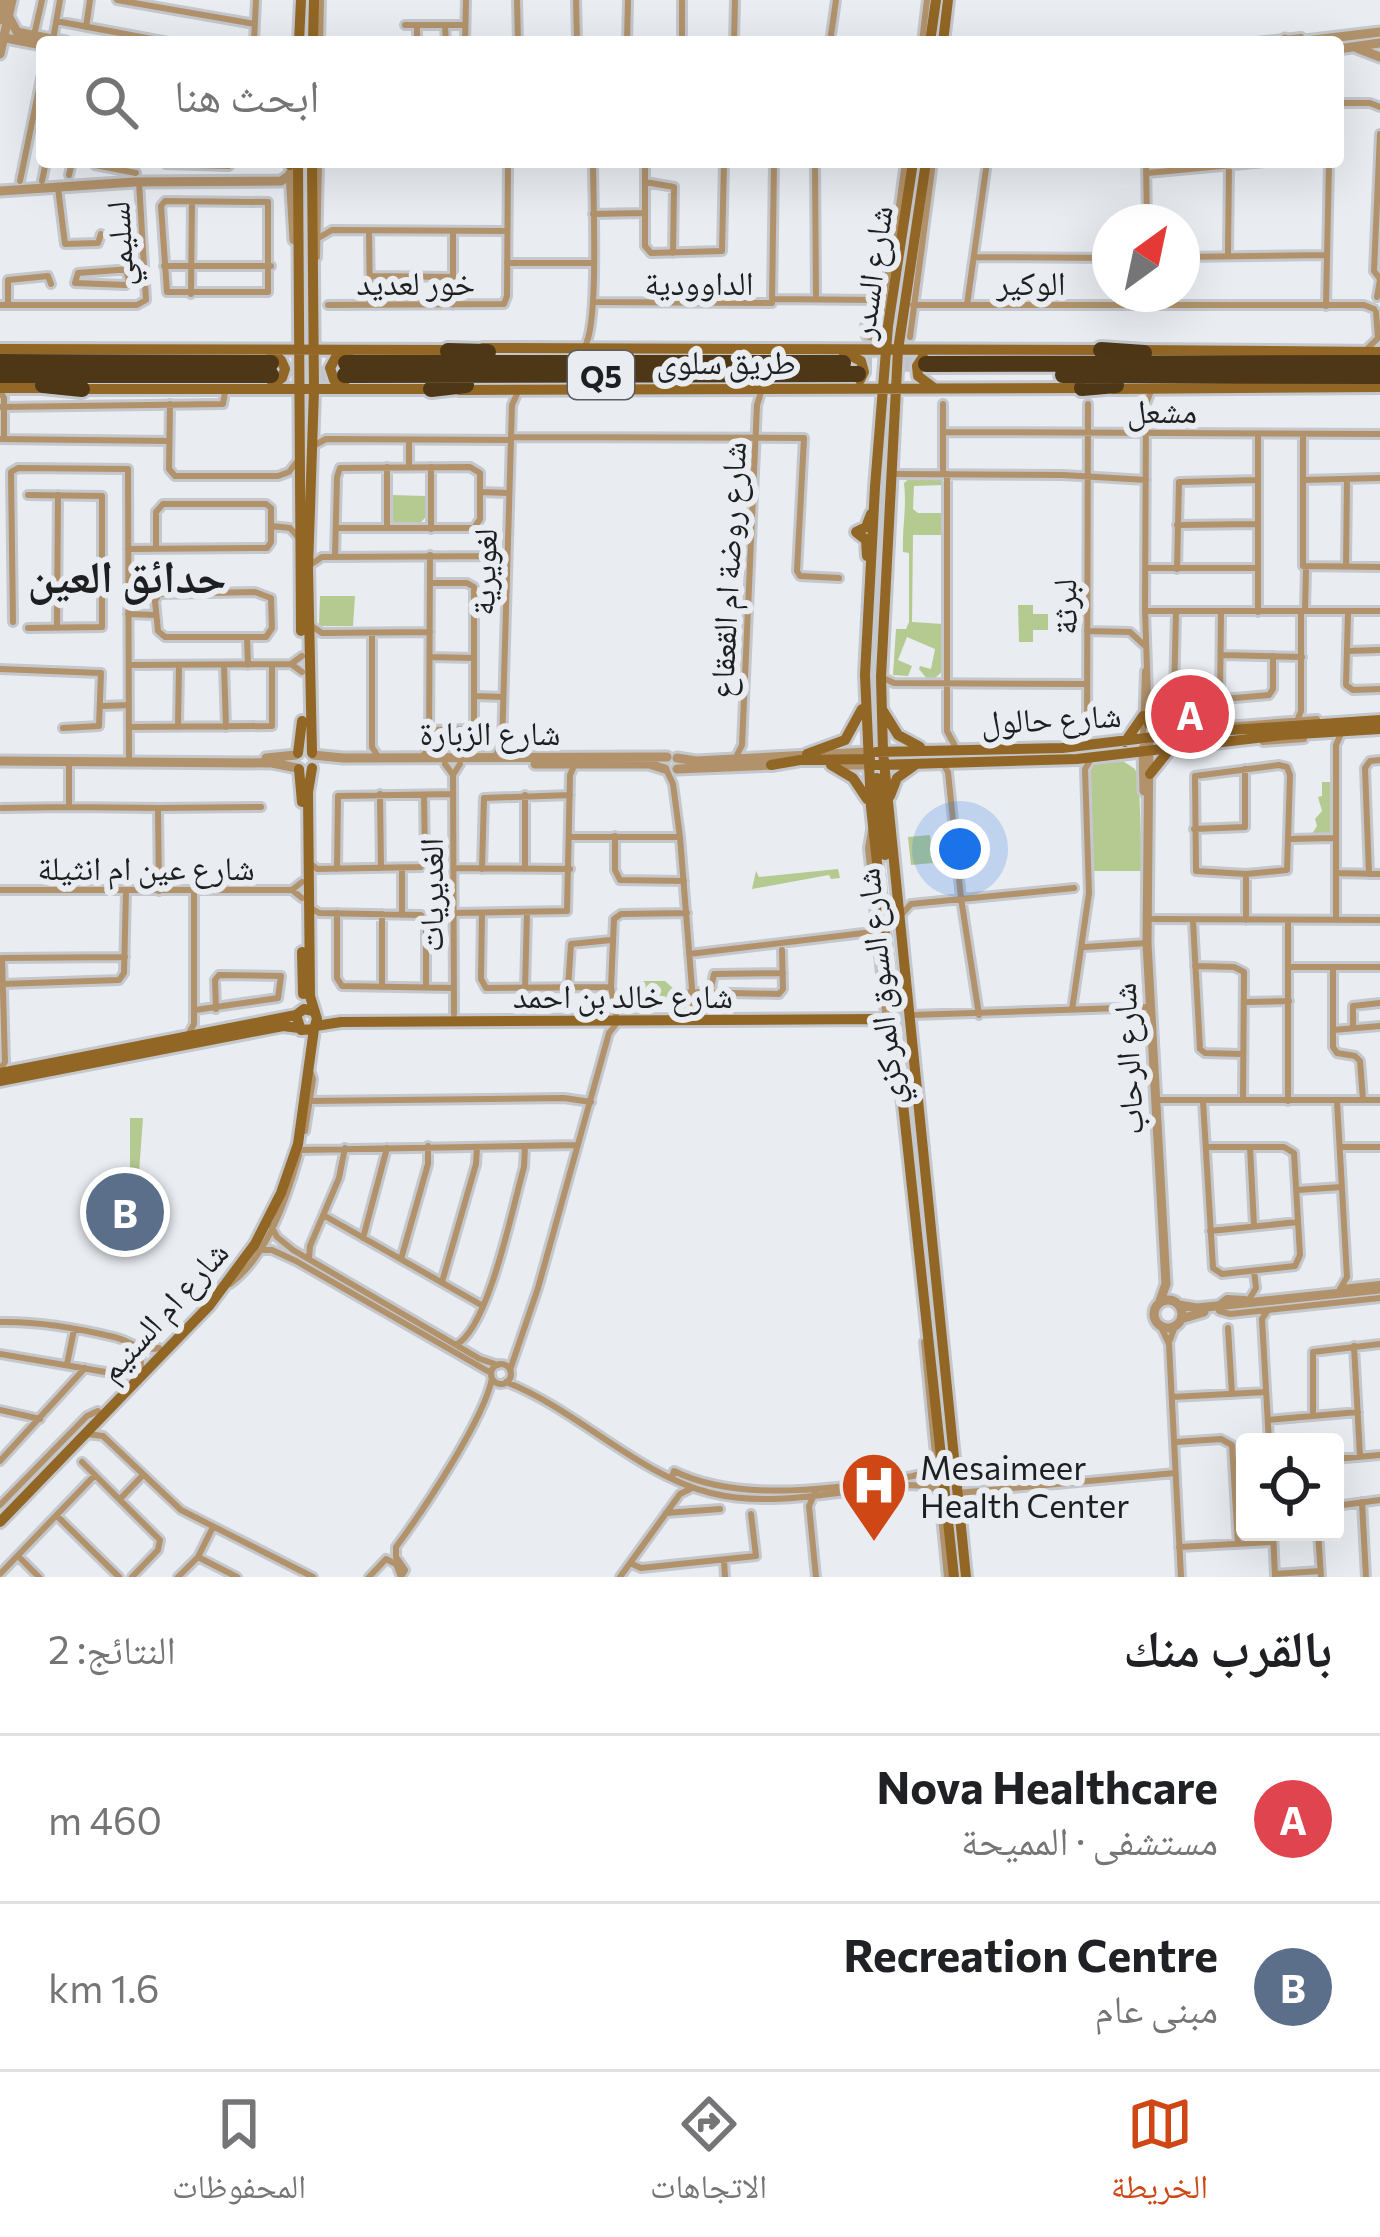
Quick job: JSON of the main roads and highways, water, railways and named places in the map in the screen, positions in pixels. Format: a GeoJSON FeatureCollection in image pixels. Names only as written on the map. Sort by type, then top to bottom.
{"type":"FeatureCollection","features":[{"type":"Feature","properties":{"kind":"highway"},"geometry":{"type":"LineString","coordinates":[[0,355],[88,350]]}},
{"type":"Feature","properties":{"kind":"highway"},"geometry":{"type":"LineString","coordinates":[[1101,350],[1234,363]]}},
{"type":"Feature","properties":{"kind":"highway"},"geometry":{"type":"LineString","coordinates":[[448,351],[616,353],[733,369]]}},
{"type":"Feature","properties":{"kind":"highway"},"geometry":{"type":"LineString","coordinates":[[0,355],[270,365]]}},
{"type":"Feature","properties":{"kind":"highway","name":"طريق سلوى"},"geometry":{"type":"LineString","coordinates":[[929,366],[1380,363]]}},
{"type":"Feature","properties":{"kind":"highway"},"geometry":{"type":"LineString","coordinates":[[3,392],[270,365]]}},
{"type":"Feature","properties":{"kind":"highway","name":"طريق سلوى"},"geometry":{"type":"LineString","coordinates":[[346,365],[854,372]]}},
{"type":"Feature","properties":{"kind":"highway","name":"طريق سلوى"},"geometry":{"type":"LineString","coordinates":[[929,366],[1380,376]]}},
{"type":"Feature","properties":{"kind":"highway"},"geometry":{"type":"LineString","coordinates":[[431,389],[696,381],[733,369]]}},
{"type":"Feature","properties":{"kind":"highway"},"geometry":{"type":"LineString","coordinates":[[1085,396],[1272,376]]}},
{"type":"Feature","properties":{"kind":"highway"},"geometry":{"type":"LineString","coordinates":[[3,392],[82,389]]}},
{"type":"Feature","properties":{"kind":"main road"},"geometry":{"type":"LineString","coordinates":[[308,36],[318,0]]}},
{"type":"Feature","properties":{"kind":"main road"},"geometry":{"type":"LineString","coordinates":[[931,0],[932,36]]}},
{"type":"Feature","properties":{"kind":"main road"},"geometry":{"type":"LineString","coordinates":[[933,36],[948,0]]}},
{"type":"Feature","properties":{"kind":"main road"},"geometry":{"type":"LineString","coordinates":[[300,168],[316,222],[305,269],[301,321],[307,364],[325,383],[346,365]]}},
{"type":"Feature","properties":{"kind":"main road"},"geometry":{"type":"LineString","coordinates":[[300,168],[311,468]]}},
{"type":"Feature","properties":{"kind":"main road","name":"شارع السدر"},"geometry":{"type":"LineString","coordinates":[[890,376],[889,326],[907,168]]}},
{"type":"Feature","properties":{"kind":"main road","name":"شارع السدر"},"geometry":{"type":"LineString","coordinates":[[892,350],[903,317],[926,168]]}},
{"type":"Feature","properties":{"kind":"main road"},"geometry":{"type":"LineString","coordinates":[[910,266],[922,237],[920,211]]}},
{"type":"Feature","properties":{"kind":"main road"},"geometry":{"type":"LineString","coordinates":[[892,350],[904,258],[897,239]]}},
{"type":"Feature","properties":{"kind":"main road"},"geometry":{"type":"LineString","coordinates":[[270,365],[288,382],[307,364],[314,327],[305,269]]}},
{"type":"Feature","properties":{"kind":"main road"},"geometry":{"type":"LineString","coordinates":[[903,317],[929,366]]}},
{"type":"Feature","properties":{"kind":"main road"},"geometry":{"type":"LineString","coordinates":[[166,388],[270,365],[301,321]]}},
{"type":"Feature","properties":{"kind":"main road"},"geometry":{"type":"LineString","coordinates":[[854,372],[889,326]]}},
{"type":"Feature","properties":{"kind":"main road"},"geometry":{"type":"LineString","coordinates":[[314,327],[346,365]]}},
{"type":"Feature","properties":{"kind":"main road","name":"طريق سلوى"},"geometry":{"type":"LineString","coordinates":[[82,389],[307,390],[346,365],[448,351],[590,344],[835,350],[854,372]]}},
{"type":"Feature","properties":{"kind":"main road"},"geometry":{"type":"LineString","coordinates":[[88,350],[270,365],[346,365]]}},
{"type":"Feature","properties":{"kind":"main road"},"geometry":{"type":"LineString","coordinates":[[835,350],[863,364],[862,377],[854,372]]}},
{"type":"Feature","properties":{"kind":"main road","name":"طريق سلوى"},"geometry":{"type":"LineString","coordinates":[[346,365],[370,390],[512,394],[760,391],[854,372],[892,350],[929,366],[947,390],[1085,396],[1380,387]]}},
{"type":"Feature","properties":{"kind":"main road"},"geometry":{"type":"LineString","coordinates":[[947,390],[925,383],[917,374],[919,361],[929,366],[1019,351],[1380,352]]}},
{"type":"Feature","properties":{"kind":"main road"},"geometry":{"type":"LineString","coordinates":[[888,518],[883,484],[890,376],[913,356],[929,366]]}},
{"type":"Feature","properties":{"kind":"main road"},"geometry":{"type":"LineString","coordinates":[[346,365],[336,358],[330,372],[340,385],[370,390]]}},
{"type":"Feature","properties":{"kind":"main road","name":"طريق سلوى"},"geometry":{"type":"LineString","coordinates":[[890,376],[929,366]]}},
{"type":"Feature","properties":{"kind":"main road"},"geometry":{"type":"LineString","coordinates":[[854,372],[890,376]]}},
{"type":"Feature","properties":{"kind":"main road"},"geometry":{"type":"LineString","coordinates":[[854,372],[890,376]]}},
{"type":"Feature","properties":{"kind":"main road"},"geometry":{"type":"LineString","coordinates":[[854,372],[880,418]]}},
{"type":"Feature","properties":{"kind":"main road","name":"شارع السوق المركزي"},"geometry":{"type":"LineString","coordinates":[[890,376],[894,412],[882,707],[871,807],[951,1577]]}},
{"type":"Feature","properties":{"kind":"main road","name":"شارع السوق المركزي"},"geometry":{"type":"LineString","coordinates":[[890,376],[880,418],[865,700],[887,810],[967,1577]]}},
{"type":"Feature","properties":{"kind":"main road"},"geometry":{"type":"LineString","coordinates":[[244,390],[286,395],[301,421]]}},
{"type":"Feature","properties":{"kind":"main road","name":"شارع ام السنيم"},"geometry":{"type":"LineString","coordinates":[[3,1506],[226,1286],[263,1231],[286,1183],[302,1129],[309,1071],[300,656],[314,413],[307,390]]}},
{"type":"Feature","properties":{"kind":"main road","name":"شارع ام السنيم"},"geometry":{"type":"LineString","coordinates":[[0,1522],[85,1435],[230,1271],[271,1202],[295,1126],[307,1021],[300,656],[308,622],[308,568],[299,513],[299,457],[307,390]]}},
{"type":"Feature","properties":{"kind":"main road"},"geometry":{"type":"LineString","coordinates":[[314,413],[328,394],[370,390]]}},
{"type":"Feature","properties":{"kind":"main road"},"geometry":{"type":"LineString","coordinates":[[894,412],[909,394],[947,390]]}},
{"type":"Feature","properties":{"kind":"main road"},"geometry":{"type":"LineString","coordinates":[[872,588],[874,759],[885,859],[895,889]]}},
{"type":"Feature","properties":{"kind":"main road"},"geometry":{"type":"LineString","coordinates":[[807,754],[845,740],[855,729],[865,700]]}},
{"type":"Feature","properties":{"kind":"main road"},"geometry":{"type":"LineString","coordinates":[[882,707],[898,735],[928,750]]}},
{"type":"Feature","properties":{"kind":"main road"},"geometry":{"type":"LineString","coordinates":[[1147,718],[1171,743],[1146,773],[1123,748],[1147,718]]}},
{"type":"Feature","properties":{"kind":"main road","name":"شارع حالول"},"geometry":{"type":"LineString","coordinates":[[1171,743],[1190,731],[1230,731],[1288,722],[1378,727]]}},
{"type":"Feature","properties":{"kind":"main road","name":"شارع حالول"},"geometry":{"type":"LineString","coordinates":[[874,759],[956,748],[1086,752],[1378,727]]}},
{"type":"Feature","properties":{"kind":"main road"},"geometry":{"type":"LineString","coordinates":[[1062,759],[1230,731]]}},
{"type":"Feature","properties":{"kind":"main road"},"geometry":{"type":"LineString","coordinates":[[771,765],[986,748]]}},
{"type":"Feature","properties":{"kind":"main road","name":"شارع حالول"},"geometry":{"type":"LineString","coordinates":[[874,759],[948,766],[1062,759],[1086,752]]}},
{"type":"Feature","properties":{"kind":"main road"},"geometry":{"type":"LineString","coordinates":[[887,810],[897,778],[918,764]]}},
{"type":"Feature","properties":{"kind":"main road"},"geometry":{"type":"LineString","coordinates":[[831,765],[853,778],[871,807]]}},
{"type":"Feature","properties":{"kind":"main road","name":"شارع خالد بن احمد"},"geometry":{"type":"LineString","coordinates":[[4,1071],[307,1021],[854,1014],[883,1009],[890,999],[891,982]]}},
{"type":"Feature","properties":{"kind":"main road","name":"شارع خالد بن احمد"},"geometry":{"type":"LineString","coordinates":[[4,1071],[195,1031],[454,1014],[877,1018],[886,1022],[901,1064]]}},
{"type":"Feature","properties":{"kind":"tunnel"},"geometry":{"type":"LineString","coordinates":[[856,363],[926,364]]}},
{"type":"Feature","properties":{"kind":"tunnel"},"geometry":{"type":"LineString","coordinates":[[271,375],[345,375]]}},
{"type":"Feature","properties":{"kind":"place","name":"Nova Healthcare"},"geometry":{"type":"Point","coordinates":[1190,714]}},
{"type":"Feature","properties":{"kind":"place","name":"Recreation Centre"},"geometry":{"type":"Point","coordinates":[125,1212]}},
{"type":"Feature","properties":{"kind":"place","name":"Mesaimeer Health Center"},"geometry":{"type":"Point","coordinates":[874,1544]}},
{"type":"Feature","properties":{"kind":"district","name":"حدائق العين"},"geometry":{"type":"Point","coordinates":[127,574]}}]}
